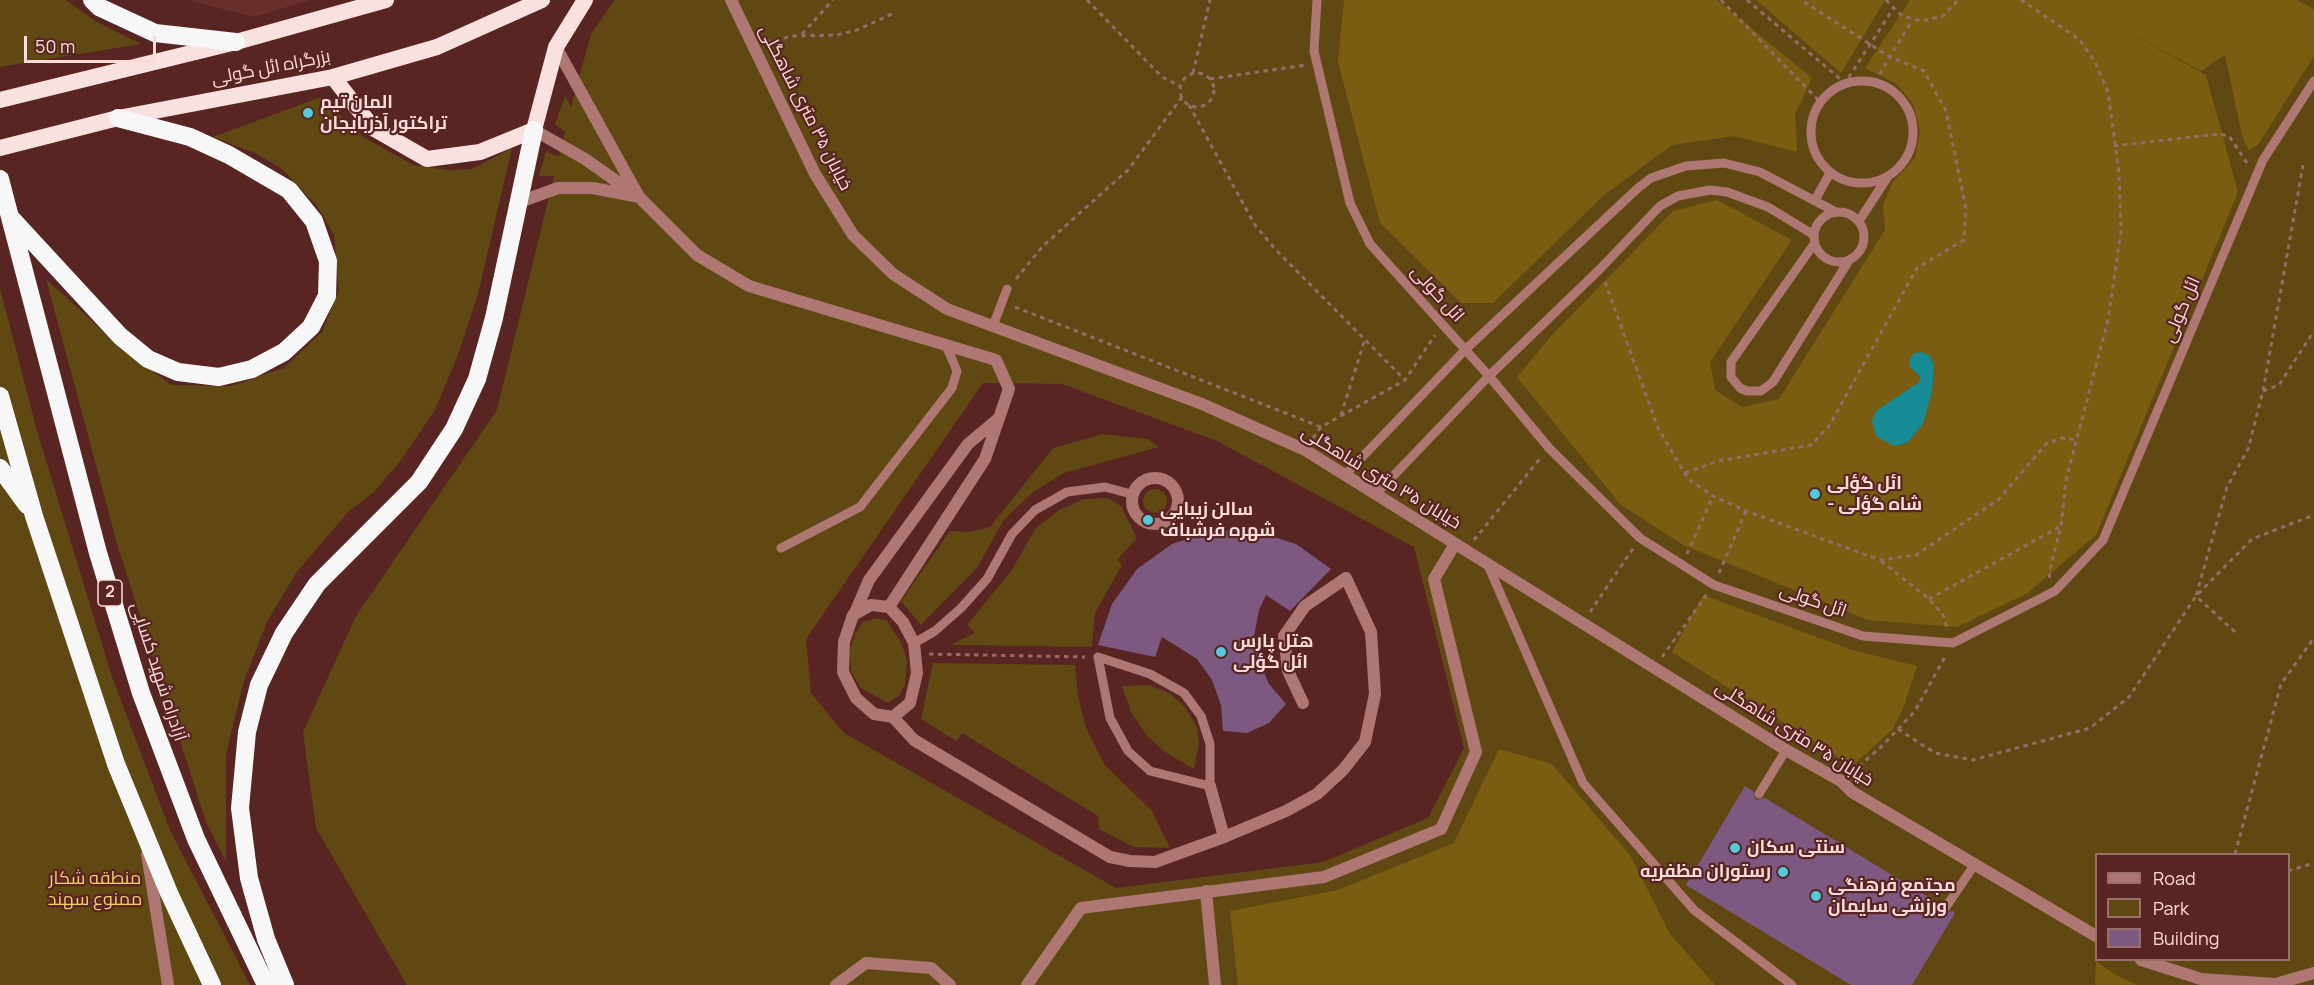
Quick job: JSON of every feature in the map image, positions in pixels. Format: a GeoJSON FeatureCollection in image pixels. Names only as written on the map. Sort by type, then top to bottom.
{"type":"FeatureCollection","features":[{"type":"Feature","properties":{"kind":"highway"},"geometry":{"type":"LineString","coordinates":[[92,0],[99,7],[155,33],[236,42]]}},
{"type":"Feature","properties":{"kind":"highway"},"geometry":{"type":"LineString","coordinates":[[0,100],[236,42],[386,0]]}},
{"type":"Feature","properties":{"kind":"highway","name":"بزرگراه ائل گولی"},"geometry":{"type":"LineString","coordinates":[[0,148],[118,118],[333,77],[437,47],[542,0]]}},
{"type":"Feature","properties":{"kind":"highway"},"geometry":{"type":"LineString","coordinates":[[285,985],[266,939],[249,878],[240,808],[247,732],[259,686],[284,633],[317,584],[419,482],[454,429],[477,379],[494,318],[517,203],[556,47],[585,0]]}},
{"type":"Feature","properties":{"kind":"highway"},"geometry":{"type":"LineString","coordinates":[[333,77],[373,128],[427,159],[480,152],[534,130]]}},
{"type":"Feature","properties":{"kind":"highway"},"geometry":{"type":"LineString","coordinates":[[10,216],[120,336],[148,359],[178,372],[219,377],[252,369],[284,352],[311,327],[327,296],[328,261],[314,221],[289,190],[229,155],[190,136],[118,118]]}},
{"type":"Feature","properties":{"kind":"highway","name":"آزادراه شهید کسایی"},"geometry":{"type":"LineString","coordinates":[[1,181],[98,553],[141,693],[196,839],[266,985]]}},
{"type":"Feature","properties":{"kind":"highway"},"geometry":{"type":"LineString","coordinates":[[0,396],[34,516],[116,764],[212,985]]}},
{"type":"Feature","properties":{"kind":"highway"},"geometry":{"type":"LineString","coordinates":[[0,468],[34,516]]}},
{"type":"Feature","properties":{"kind":"street","name":"خیابان ۳۵ متری شاهگلی"},"geometry":{"type":"LineString","coordinates":[[731,0],[815,174],[853,235],[902,280],[947,309],[1202,404],[1305,450],[1786,750],[1842,781],[1852,792],[2095,935]]}},
{"type":"Feature","properties":{"kind":"street"},"geometry":{"type":"LineString","coordinates":[[556,47],[639,197]]}},
{"type":"Feature","properties":{"kind":"street"},"geometry":{"type":"LineString","coordinates":[[534,130],[585,159],[639,197],[697,255],[749,286],[996,360],[1009,389],[985,459],[888,608]]}},
{"type":"Feature","properties":{"kind":"street"},"geometry":{"type":"LineString","coordinates":[[517,203],[558,188],[593,188],[639,197]]}},
{"type":"Feature","properties":{"kind":"street"},"geometry":{"type":"LineString","coordinates":[[1000,417],[968,444],[869,580],[843,642],[843,672],[856,698],[874,714],[893,717],[914,740],[1110,857],[1130,861],[1155,861],[1224,837],[1286,811],[1317,794],[1343,770],[1365,742],[1375,694],[1371,632],[1346,578],[1305,606],[1284,636],[1288,671],[1303,703]]}},
{"type":"Feature","properties":{"kind":"street"},"geometry":{"type":"LineString","coordinates":[[1028,985],[1081,908],[1324,877],[1440,829],[1476,752],[1434,579],[1460,547]]}},
{"type":"Feature","properties":{"kind":"street"},"geometry":{"type":"LineString","coordinates":[[853,615],[871,605],[888,608],[903,622],[914,649],[917,673],[910,703],[893,717]]}},
{"type":"Feature","properties":{"kind":"street"},"geometry":{"type":"LineString","coordinates":[[1210,786],[1224,837]]}},
{"type":"Feature","properties":{"kind":"street"},"geometry":{"type":"LineString","coordinates":[[144,832],[168,985]]}},
{"type":"Feature","properties":{"kind":"street"},"geometry":{"type":"LineString","coordinates":[[1206,891],[1215,985]]}},
{"type":"Feature","properties":{"kind":"street"},"geometry":{"type":"LineString","coordinates":[[2144,961],[2201,979],[2275,984],[2314,973]]}},
{"type":"Feature","properties":{"kind":"street"},"geometry":{"type":"LineString","coordinates":[[836,985],[866,963],[931,968],[950,985]]}},
{"type":"Feature","properties":{"kind":"lane","name":"ائل گولی"},"geometry":{"type":"LineString","coordinates":[[1317,0],[1314,51],[1316,63],[1350,203],[1370,244],[1489,376],[1549,448],[1640,538],[1714,585],[1863,636],[1953,643],[2055,591],[2103,540],[2264,160],[2314,81]]}},
{"type":"Feature","properties":{"kind":"lane"},"geometry":{"type":"LineString","coordinates":[[1858,221],[1887,178],[1900,167],[1910,152],[1913,135],[1911,117],[1903,102],[1891,90],[1875,82],[1845,83],[1831,91],[1820,102],[1812,116],[1810,132],[1812,147],[1819,162],[1830,173],[1858,184],[1873,183],[1887,178]]}},
{"type":"Feature","properties":{"kind":"lane"},"geometry":{"type":"LineString","coordinates":[[1344,476],[1465,350],[1638,188],[1666,171],[1704,163],[1724,163],[1760,172],[1836,212]]}},
{"type":"Feature","properties":{"kind":"lane"},"geometry":{"type":"LineString","coordinates":[[1815,200],[1830,173]]}},
{"type":"Feature","properties":{"kind":"lane"},"geometry":{"type":"LineString","coordinates":[[1376,494],[1489,376],[1600,269],[1660,206],[1678,196],[1710,190],[1727,192],[1768,207],[1814,239],[1818,252],[1831,262],[1848,262]]}},
{"type":"Feature","properties":{"kind":"lane"},"geometry":{"type":"LineString","coordinates":[[1836,212],[1844,212],[1858,221],[1863,228],[1864,244],[1855,258],[1848,262],[1773,382],[1761,391],[1747,391],[1740,388],[1731,377],[1731,362],[1814,239],[1821,220],[1836,212]]}},
{"type":"Feature","properties":{"kind":"lane"},"geometry":{"type":"LineString","coordinates":[[993,326],[1006,290]]}},
{"type":"Feature","properties":{"kind":"lane"},"geometry":{"type":"LineString","coordinates":[[781,548],[860,507],[952,388],[957,371],[946,345]]}},
{"type":"Feature","properties":{"kind":"lane"},"geometry":{"type":"LineString","coordinates":[[914,649],[961,608],[987,579],[1012,534],[1035,510],[1067,492],[1105,487],[1131,494]]}},
{"type":"Feature","properties":{"kind":"lane"},"geometry":{"type":"LineString","coordinates":[[1486,563],[1583,783],[1694,910],[1792,985]]}},
{"type":"Feature","properties":{"kind":"lane"},"geometry":{"type":"LineString","coordinates":[[1098,657],[1150,674],[1184,693],[1201,716],[1210,744],[1210,786],[1150,771],[1128,751],[1110,718],[1098,657]]}},
{"type":"Feature","properties":{"kind":"lane"},"geometry":{"type":"LineString","coordinates":[[1759,794],[1786,750]]}},
{"type":"Feature","properties":{"kind":"lane"},"geometry":{"type":"LineString","coordinates":[[1946,907],[1975,864]]}},
{"type":"Feature","properties":{"kind":"path"},"geometry":{"type":"LineString","coordinates":[[801,35],[833,0]]}},
{"type":"Feature","properties":{"kind":"path"},"geometry":{"type":"LineString","coordinates":[[1087,0],[1162,77],[1180,86]]}},
{"type":"Feature","properties":{"kind":"path"},"geometry":{"type":"LineString","coordinates":[[1193,73],[1210,0]]}},
{"type":"Feature","properties":{"kind":"path"},"geometry":{"type":"LineString","coordinates":[[1721,0],[1820,102]]}},
{"type":"Feature","properties":{"kind":"path"},"geometry":{"type":"LineString","coordinates":[[1747,0],[1845,83],[1893,9]]}},
{"type":"Feature","properties":{"kind":"path"},"geometry":{"type":"LineString","coordinates":[[1685,473],[1718,460],[1811,445],[1829,426],[1917,268],[1964,240],[1966,209],[1946,111],[1924,71],[1890,57],[1872,43],[1801,0]]}},
{"type":"Feature","properties":{"kind":"path"},"geometry":{"type":"LineString","coordinates":[[1886,0],[1893,9],[1912,20],[1922,21],[1943,16],[1958,0]]}},
{"type":"Feature","properties":{"kind":"path"},"geometry":{"type":"LineString","coordinates":[[2021,0],[2079,39],[2095,62],[2108,92],[2119,173],[2121,231],[2108,320],[2066,480],[2061,526],[2049,573],[2055,591]]}},
{"type":"Feature","properties":{"kind":"path"},"geometry":{"type":"LineString","coordinates":[[752,45],[801,35],[847,33],[894,13]]}},
{"type":"Feature","properties":{"kind":"path"},"geometry":{"type":"LineString","coordinates":[[1875,82],[1912,20]]}},
{"type":"Feature","properties":{"kind":"path"},"geometry":{"type":"LineString","coordinates":[[1210,79],[1316,63]]}},
{"type":"Feature","properties":{"kind":"path"},"geometry":{"type":"LineString","coordinates":[[1190,105],[1201,106],[1210,100],[1214,89],[1210,79],[1201,73],[1193,73],[1185,77],[1180,86],[1182,97],[1190,105],[1255,225],[1275,249],[1405,380]]}},
{"type":"Feature","properties":{"kind":"path"},"geometry":{"type":"LineString","coordinates":[[1006,290],[1043,246],[1128,170],[1182,97]]}},
{"type":"Feature","properties":{"kind":"path"},"geometry":{"type":"LineString","coordinates":[[2114,146],[2218,134],[2229,136],[2256,178]]}},
{"type":"Feature","properties":{"kind":"path"},"geometry":{"type":"LineString","coordinates":[[2196,596],[2227,487],[2248,449],[2263,391],[2303,165]]}},
{"type":"Feature","properties":{"kind":"path"},"geometry":{"type":"LineString","coordinates":[[1600,269],[1658,428],[1688,479],[1713,495],[1746,511],[1880,560],[1929,599],[1943,615],[1953,643],[1915,711],[1842,781]]}},
{"type":"Feature","properties":{"kind":"path"},"geometry":{"type":"LineString","coordinates":[[1002,302],[1321,427],[1405,380],[1442,324]]}},
{"type":"Feature","properties":{"kind":"path"},"geometry":{"type":"LineString","coordinates":[[2263,391],[2279,385],[2314,332]]}},
{"type":"Feature","properties":{"kind":"path"},"geometry":{"type":"LineString","coordinates":[[1340,416],[1365,339]]}},
{"type":"Feature","properties":{"kind":"path"},"geometry":{"type":"LineString","coordinates":[[1880,560],[1916,555],[2000,499],[2046,444],[2062,438],[2077,440]]}},
{"type":"Feature","properties":{"kind":"path"},"geometry":{"type":"LineString","coordinates":[[1460,547],[1549,448]]}},
{"type":"Feature","properties":{"kind":"path"},"geometry":{"type":"LineString","coordinates":[[1683,565],[1713,495]]}},
{"type":"Feature","properties":{"kind":"path"},"geometry":{"type":"LineString","coordinates":[[1654,668],[1714,585],[1746,511]]}},
{"type":"Feature","properties":{"kind":"path"},"geometry":{"type":"LineString","coordinates":[[1898,729],[1935,753],[1973,760],[2090,728],[2129,696],[2196,596],[2252,539],[2314,515]]}},
{"type":"Feature","properties":{"kind":"path"},"geometry":{"type":"LineString","coordinates":[[1929,599],[2061,526]]}},
{"type":"Feature","properties":{"kind":"path"},"geometry":{"type":"LineString","coordinates":[[1582,623],[1640,538]]}},
{"type":"Feature","properties":{"kind":"path"},"geometry":{"type":"LineString","coordinates":[[2196,596],[2235,632]]}},
{"type":"Feature","properties":{"kind":"path"},"geometry":{"type":"LineString","coordinates":[[2236,853],[2281,684],[2314,638]]}},
{"type":"Feature","properties":{"kind":"path"},"geometry":{"type":"LineString","coordinates":[[914,649],[1098,657]]}},
{"type":"Feature","properties":{"kind":"path"},"geometry":{"type":"LineString","coordinates":[[2290,872],[2314,863]]}},
{"type":"Feature","properties":{"kind":"shaded area"},"geometry":{"type":"Polygon","coordinates":[[[187,0],[310,0],[254,17],[187,0]]]}},
{"type":"Feature","properties":{"kind":"shaded area"},"geometry":{"type":"Polygon","coordinates":[[[1344,0],[1717,0],[1812,78],[1795,115],[1797,152],[1734,136],[1672,145],[1604,195],[1493,303],[1461,303],[1380,223],[1338,62],[1344,0]]]}},
{"type":"Feature","properties":{"kind":"shaded area"},"geometry":{"type":"Polygon","coordinates":[[[1756,0],[1885,0],[1841,73],[1756,0]]]}},
{"type":"Feature","properties":{"kind":"shaded area"},"geometry":{"type":"Polygon","coordinates":[[[1910,0],[2297,0],[2314,9],[2314,56],[2258,145],[2248,150],[2242,136],[2225,55],[2201,71],[2113,24],[2206,75],[2238,192],[2096,535],[2026,594],[1957,627],[1868,620],[1683,545],[1620,504],[1517,377],[1553,334],[1673,211],[1717,200],[1792,240],[1710,362],[1715,390],[1742,407],[1779,399],[1885,230],[1883,205],[1892,183],[1915,158],[1920,131],[1913,104],[1897,84],[1865,68],[1910,0]],[[1922,352],[1915,353],[1910,358],[1909,366],[1920,376],[1919,382],[1876,411],[1894,446],[1907,443],[1923,424],[1932,392],[1934,365],[1930,356],[1922,352]]]}},
{"type":"Feature","properties":{"kind":"shaded area"},"geometry":{"type":"Polygon","coordinates":[[[1703,595],[1852,650],[1917,666],[1904,706],[1893,729],[1852,766],[1672,652],[1703,595]]]}},
{"type":"Feature","properties":{"kind":"shaded area"},"geometry":{"type":"Polygon","coordinates":[[[1499,749],[1552,764],[1630,855],[1670,934],[1715,985],[1238,985],[1230,911],[1338,890],[1454,843],[1499,749]]]}},
{"type":"Feature","properties":{"kind":"shaded area"},"geometry":{"type":"Polygon","coordinates":[[[2096,961],[2116,975],[2137,985],[2095,985],[2096,961]]]}},
{"type":"Feature","properties":{"kind":"green space"},"geometry":{"type":"Polygon","coordinates":[[[0,0],[66,0],[95,21],[141,44],[0,67],[0,0]]]}},
{"type":"Feature","properties":{"kind":"green space","name":"ائل گؤلی - شاه گؤلی"},"geometry":{"type":"Polygon","coordinates":[[[615,0],[2314,0],[2314,985],[407,985],[316,828],[303,732],[356,616],[497,410],[554,176],[539,176],[546,151],[559,157],[565,132],[555,124],[565,96],[571,107],[591,34],[615,0]],[[983,383],[806,639],[811,693],[844,733],[1116,888],[1323,862],[1428,818],[1464,748],[1414,547],[1217,441],[1062,384],[983,383]]]}},
{"type":"Feature","properties":{"kind":"green space"},"geometry":{"type":"Polygon","coordinates":[[[321,97],[365,138],[413,165],[448,170],[472,169],[512,148],[478,294],[458,355],[435,410],[401,460],[374,492],[349,511],[296,573],[267,622],[244,681],[226,754],[226,861],[206,822],[118,547],[46,279],[115,342],[171,385],[231,386],[284,368],[322,332],[339,290],[334,235],[317,206],[282,169],[257,154],[213,137],[321,97]]]}},
{"type":"Feature","properties":{"kind":"green space","name":"منطقه شکار ممنوع سهند"},"geometry":{"type":"Polygon","coordinates":[[[0,288],[37,431],[112,677],[170,830],[250,985],[0,985],[0,288]]]}},
{"type":"Feature","properties":{"kind":"green space"},"geometry":{"type":"Polygon","coordinates":[[[1103,434],[1148,439],[1159,447],[1064,473],[1033,492],[1003,521],[977,568],[921,625],[901,601],[950,531],[969,532],[990,527],[1053,448],[1103,434]]]}},
{"type":"Feature","properties":{"kind":"green space"},"geometry":{"type":"Polygon","coordinates":[[[1155,489],[1164,492],[1167,501],[1164,510],[1155,513],[1146,510],[1143,501],[1146,492],[1155,489]]]}},
{"type":"Feature","properties":{"kind":"green space"},"geometry":{"type":"Polygon","coordinates":[[[1108,498],[1121,506],[1137,538],[1117,560],[1122,565],[1095,613],[1092,647],[950,645],[975,633],[967,625],[1011,571],[1036,528],[1059,510],[1084,499],[1108,498]]]}},
{"type":"Feature","properties":{"kind":"green space"},"geometry":{"type":"Polygon","coordinates":[[[875,618],[886,620],[901,642],[907,660],[905,684],[899,696],[888,703],[861,688],[851,672],[850,651],[855,633],[863,622],[875,618]]]}},
{"type":"Feature","properties":{"kind":"green space"},"geometry":{"type":"Polygon","coordinates":[[[933,663],[1075,665],[1078,696],[1086,728],[1104,764],[1152,811],[1170,848],[1134,847],[1099,829],[1098,816],[962,733],[956,741],[921,719],[933,663]]]}},
{"type":"Feature","properties":{"kind":"green space"},"geometry":{"type":"Polygon","coordinates":[[[1149,685],[1169,693],[1185,707],[1197,727],[1199,744],[1194,769],[1165,752],[1147,736],[1131,712],[1122,686],[1149,685]]]}},
{"type":"Feature","properties":{"kind":"water"},"geometry":{"type":"Polygon","coordinates":[[[1922,352],[1930,356],[1934,365],[1932,392],[1923,424],[1907,443],[1894,446],[1876,436],[1872,421],[1876,411],[1919,382],[1920,376],[1909,366],[1910,358],[1915,353],[1922,352]]]}},
{"type":"Feature","properties":{"kind":"building"},"geometry":{"type":"Polygon","coordinates":[[[1212,531],[1255,531],[1296,544],[1331,569],[1290,611],[1266,595],[1259,610],[1254,636],[1259,661],[1269,684],[1286,704],[1269,723],[1247,733],[1223,731],[1221,705],[1212,680],[1197,659],[1162,637],[1155,657],[1098,645],[1112,604],[1137,569],[1172,544],[1212,531]]]}},
{"type":"Feature","properties":{"kind":"building","name":"مجتمع فرهنگی ورزشی سایمان"},"geometry":{"type":"Polygon","coordinates":[[[1745,786],[1753,791],[1756,800],[1765,798],[1940,904],[1943,913],[1952,911],[1955,913],[1912,985],[1851,985],[1686,885],[1745,786]]]}},
{"type":"Feature","properties":{"kind":"place","name":"المان تیم تراکتور آذربایجان"},"geometry":{"type":"Point","coordinates":[308,113]}},
{"type":"Feature","properties":{"kind":"place","name":"ائل گؤلی - شاه گؤلی"},"geometry":{"type":"Point","coordinates":[1815,494]}},
{"type":"Feature","properties":{"kind":"place","name":"سالن زیبایی شهره فرشباف"},"geometry":{"type":"Point","coordinates":[1148,520]}},
{"type":"Feature","properties":{"kind":"place","name":"هتل پارس ائل گؤلی"},"geometry":{"type":"Point","coordinates":[1221,652]}},
{"type":"Feature","properties":{"kind":"place","name":"سنتی سکان"},"geometry":{"type":"Point","coordinates":[1735,848]}},
{"type":"Feature","properties":{"kind":"place","name":"رستوران مظفریه"},"geometry":{"type":"Point","coordinates":[1783,872]}},
{"type":"Feature","properties":{"kind":"place","name":"مجتمع فرهنگی ورزشی سایمان"},"geometry":{"type":"Point","coordinates":[1816,896]}}]}
